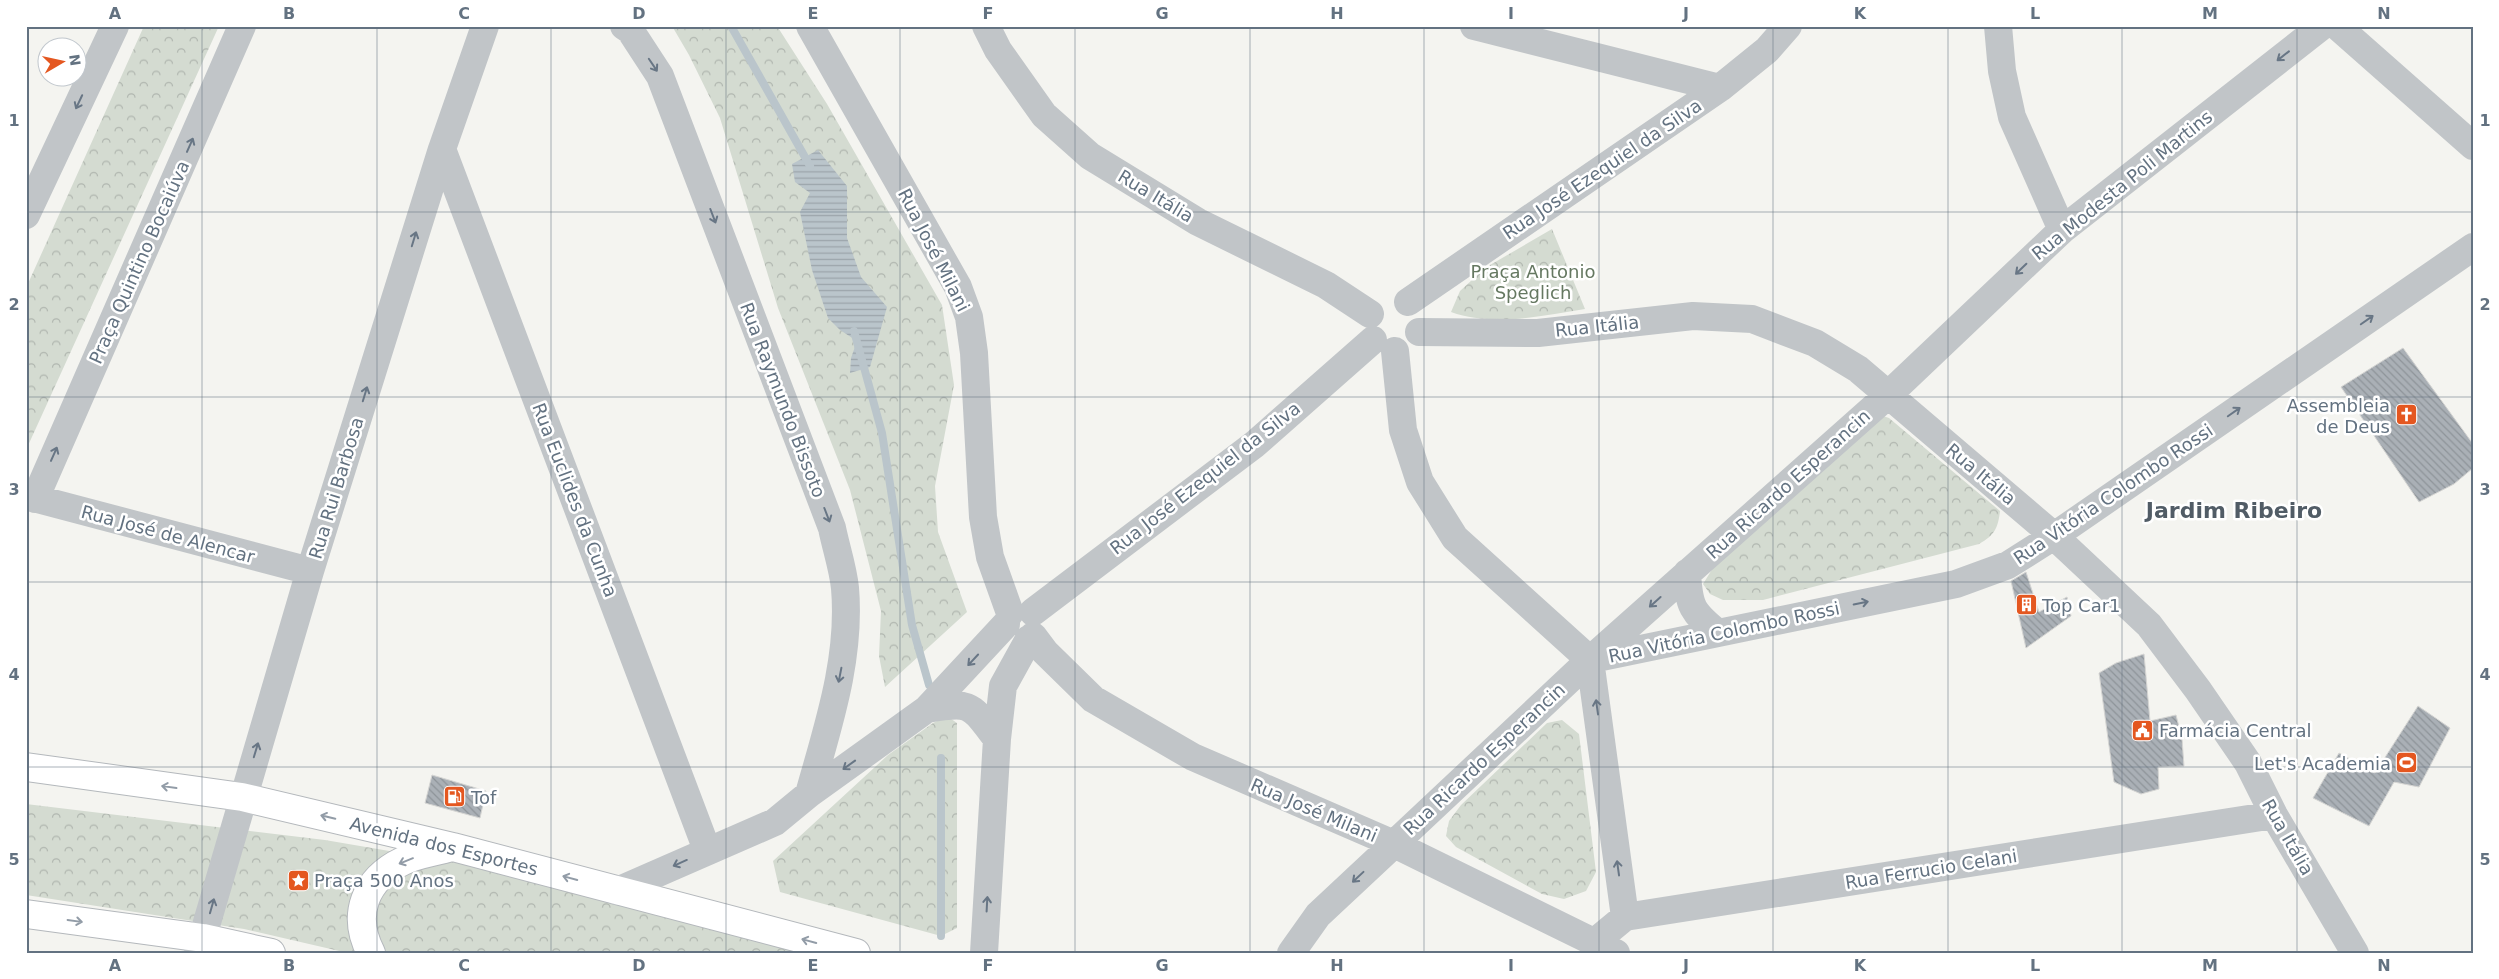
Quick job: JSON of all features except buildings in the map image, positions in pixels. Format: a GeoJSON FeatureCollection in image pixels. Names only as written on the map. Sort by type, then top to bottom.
{"type":"FeatureCollection","features":[{"type":"Feature","properties":{"kind":"main road","name":"Avenida dos Esportes"},"geometry":{"type":"LineString","coordinates":[[26,767],[242,797],[453,847],[856,953]]}},
{"type":"Feature","properties":{"kind":"main road"},"geometry":{"type":"LineString","coordinates":[[371,953],[360,927],[363,902],[378,878],[403,861],[453,847]]}},
{"type":"Feature","properties":{"kind":"main road"},"geometry":{"type":"LineString","coordinates":[[26,914],[200,945],[271,953]]}},
{"type":"Feature","properties":{"kind":"street"},"geometry":{"type":"LineString","coordinates":[[26,215],[115,26]]}},
{"type":"Feature","properties":{"kind":"street","name":"Praça Quintino Bocaiúva"},"geometry":{"type":"LineString","coordinates":[[30,497],[242,26]]}},
{"type":"Feature","properties":{"kind":"street","name":"Rua Rui Barbosa"},"geometry":{"type":"LineString","coordinates":[[200,945],[310,571],[442,149],[485,26]]}},
{"type":"Feature","properties":{"kind":"street","name":"Rua Raymundo Bissoto"},"geometry":{"type":"LineString","coordinates":[[624,26],[630,30],[660,76],[832,528],[845,587],[845,650],[835,703],[809,794]]}},
{"type":"Feature","properties":{"kind":"street","name":"Rua José Milani"},"geometry":{"type":"LineString","coordinates":[[810,26],[958,287],[969,317],[974,353],[983,517],[990,557],[1022,625],[1045,652],[1093,699],[1193,757],[1394,844],[1606,947]]}},
{"type":"Feature","properties":{"kind":"street","name":"Rua Itália"},"geometry":{"type":"LineString","coordinates":[[986,26],[998,50],[1044,116],[1090,156],[1198,222],[1326,286],[1379,335]]}},
{"type":"Feature","properties":{"kind":"street"},"geometry":{"type":"LineString","coordinates":[[1474,26],[1720,88]]}},
{"type":"Feature","properties":{"kind":"street","name":"Rua José Ezequiel da Silva"},"geometry":{"type":"LineString","coordinates":[[1408,302],[1720,88],[1768,50],[1788,26]]}},
{"type":"Feature","properties":{"kind":"street"},"geometry":{"type":"LineString","coordinates":[[1998,26],[2002,72],[2012,117],[2062,230]]}},
{"type":"Feature","properties":{"kind":"street","name":"Rua Modesta Poli Martins"},"geometry":{"type":"LineString","coordinates":[[1888,395],[2062,230],[2322,26]]}},
{"type":"Feature","properties":{"kind":"street"},"geometry":{"type":"LineString","coordinates":[[2337,26],[2473,146]]}},
{"type":"Feature","properties":{"kind":"street","name":"Rua Euclides da Cunha"},"geometry":{"type":"LineString","coordinates":[[442,149],[707,850]]}},
{"type":"Feature","properties":{"kind":"street","name":"Rua Vitória Colombo Rossi"},"geometry":{"type":"LineString","coordinates":[[1590,660],[1956,584],[2008,565],[2054,536],[2473,247]]}},
{"type":"Feature","properties":{"kind":"street"},"geometry":{"type":"LineString","coordinates":[[1379,335],[1410,345],[1419,332],[1419,316],[1408,302],[1391,298],[1382,300],[1379,335],[1403,430],[1420,482],[1456,538],[1590,660],[1625,917],[1606,947]]}},
{"type":"Feature","properties":{"kind":"street","name":"Rua Itália"},"geometry":{"type":"LineString","coordinates":[[1419,332],[1538,333],[1693,316],[1752,319],[1815,343],[1858,369],[2054,536],[2149,625],[2198,690],[2248,763],[2274,815],[2355,953]]}},
{"type":"Feature","properties":{"kind":"street","name":"Rua José Ezequiel da Silva"},"geometry":{"type":"LineString","coordinates":[[618,891],[774,822],[809,794],[927,709],[1022,625],[1255,444],[1379,335]]}},
{"type":"Feature","properties":{"kind":"street","name":"Rua Ricardo Esperancin"},"geometry":{"type":"LineString","coordinates":[[1291,953],[1318,915],[1590,660],[1888,395]]}},
{"type":"Feature","properties":{"kind":"street","name":"Rua José de Alencar"},"geometry":{"type":"LineString","coordinates":[[30,497],[310,571]]}},
{"type":"Feature","properties":{"kind":"street"},"geometry":{"type":"LineString","coordinates":[[1687,573],[1689,597],[1697,617],[1718,633]]}},
{"type":"Feature","properties":{"kind":"street"},"geometry":{"type":"LineString","coordinates":[[984,953],[1002,686],[1022,625]]}},
{"type":"Feature","properties":{"kind":"street"},"geometry":{"type":"LineString","coordinates":[[927,709],[964,704],[976,712],[997,739]]}},
{"type":"Feature","properties":{"kind":"street","name":"Rua Ferrucio Celani"},"geometry":{"type":"LineString","coordinates":[[1625,917],[2274,815]]}},
{"type":"Feature","properties":{"kind":"green space"},"geometry":{"type":"Polygon","coordinates":[[[144,26],[219,26],[26,450],[26,288],[144,26]]]}},
{"type":"Feature","properties":{"kind":"green space"},"geometry":{"type":"Polygon","coordinates":[[[672,26],[777,26],[827,104],[942,305],[954,385],[935,486],[938,532],[967,612],[885,687],[879,656],[881,611],[850,490],[778,308],[720,118],[689,55],[672,26]]]}},
{"type":"Feature","properties":{"kind":"green space","name":"Praça Antonio Speglich"},"geometry":{"type":"Polygon","coordinates":[[[1552,229],[1585,309],[1517,319],[1483,319],[1451,312],[1460,291],[1485,268],[1552,229]]]}},
{"type":"Feature","properties":{"kind":"green space"},"geometry":{"type":"Polygon","coordinates":[[[1877,414],[1889,418],[2000,511],[1997,527],[1992,534],[1979,544],[1763,600],[1723,600],[1710,594],[1703,584],[1716,563],[1877,414]]]}},
{"type":"Feature","properties":{"kind":"green space"},"geometry":{"type":"Polygon","coordinates":[[[947,716],[957,723],[957,928],[941,936],[780,892],[773,861],[888,755],[933,723],[947,716]]]}},
{"type":"Feature","properties":{"kind":"green space"},"geometry":{"type":"Polygon","coordinates":[[[1562,720],[1579,734],[1596,872],[1586,891],[1564,899],[1542,894],[1456,847],[1446,836],[1449,821],[1461,805],[1547,723],[1562,720]]]}},
{"type":"Feature","properties":{"kind":"green space"},"geometry":{"type":"Polygon","coordinates":[[[26,804],[325,840],[477,866],[821,953],[348,953],[244,929],[26,895],[26,804]]]}},
{"type":"Feature","properties":{"kind":"shaded area"},"geometry":{"type":"Polygon","coordinates":[[[818,150],[847,186],[847,238],[861,277],[887,307],[870,367],[850,373],[851,358],[857,341],[840,330],[828,318],[812,270],[800,212],[810,193],[795,182],[792,164],[818,150]]]}},
{"type":"Feature","properties":{"kind":"waterway"},"geometry":{"type":"LineString","coordinates":[[731,26],[810,166]]}},
{"type":"Feature","properties":{"kind":"waterway"},"geometry":{"type":"LineString","coordinates":[[854,331],[882,433],[912,625],[929,685]]}},
{"type":"Feature","properties":{"kind":"waterway"},"geometry":{"type":"LineString","coordinates":[[941,758],[941,936]]}},
{"type":"Feature","properties":{"kind":"place","name":"Assembleia de Deus"},"geometry":{"type":"Point","coordinates":[2406,415]}},
{"type":"Feature","properties":{"kind":"place","name":"Top Car1"},"geometry":{"type":"Point","coordinates":[2026,605]}},
{"type":"Feature","properties":{"kind":"place","name":"Farmácia Central"},"geometry":{"type":"Point","coordinates":[2143,730]}},
{"type":"Feature","properties":{"kind":"place","name":"Let's Academia"},"geometry":{"type":"Point","coordinates":[2407,763]}},
{"type":"Feature","properties":{"kind":"place","name":"Tof"},"geometry":{"type":"Point","coordinates":[455,797]}},
{"type":"Feature","properties":{"kind":"place","name":"Praça 500 Anos"},"geometry":{"type":"Point","coordinates":[298,880]}},
{"type":"Feature","properties":{"kind":"district","name":"Jardim Ribeiro"},"geometry":{"type":"Point","coordinates":[2234,510]}}]}
